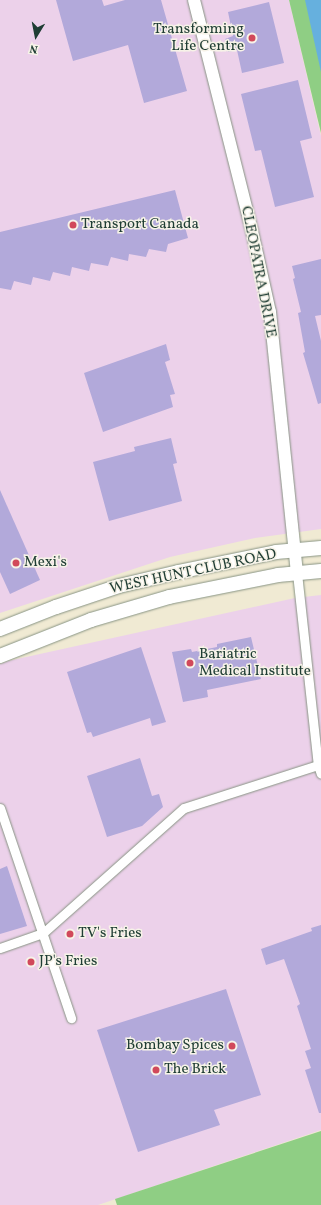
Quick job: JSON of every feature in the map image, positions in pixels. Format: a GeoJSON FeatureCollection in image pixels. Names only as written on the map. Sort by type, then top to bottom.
{"type":"FeatureCollection","features":[{"type":"Feature","properties":{"kind":"main road","name":"WEST HUNT CLUB ROAD"},"geometry":{"type":"LineString","coordinates":[[0,629],[56,607],[119,586],[276,552],[321,548]]}},
{"type":"Feature","properties":{"kind":"main road","name":"WEST HUNT CLUB ROAD"},"geometry":{"type":"LineString","coordinates":[[0,656],[92,620],[139,605],[242,581],[321,571]]}},
{"type":"Feature","properties":{"kind":"street","name":"CLEOPATRA DRIVE"},"geometry":{"type":"LineString","coordinates":[[194,0],[252,231],[270,312],[297,573]]}},
{"type":"Feature","properties":{"kind":"street"},"geometry":{"type":"LineString","coordinates":[[0,948],[43,933],[184,808],[320,770],[297,573]]}},
{"type":"Feature","properties":{"kind":"street"},"geometry":{"type":"LineString","coordinates":[[0,808],[71,1018]]}},
{"type":"Feature","properties":{"kind":"shaded area"},"geometry":{"type":"Polygon","coordinates":[[[0,0],[289,0],[321,136],[321,529],[255,538],[170,557],[0,613],[0,0]]]}},
{"type":"Feature","properties":{"kind":"shaded area"},"geometry":{"type":"Polygon","coordinates":[[[321,595],[321,1130],[98,1205],[0,1205],[0,664],[295,598],[321,595]]]}},
{"type":"Feature","properties":{"kind":"green space"},"geometry":{"type":"Polygon","coordinates":[[[289,0],[321,0],[321,133],[289,0]]]}},
{"type":"Feature","properties":{"kind":"green space"},"geometry":{"type":"Polygon","coordinates":[[[321,1131],[321,1205],[117,1205],[115,1199],[321,1131]]]}},
{"type":"Feature","properties":{"kind":"water"},"geometry":{"type":"Polygon","coordinates":[[[305,0],[321,0],[321,72],[305,0]]]}},
{"type":"Feature","properties":{"kind":"building"},"geometry":{"type":"Polygon","coordinates":[[[56,0],[102,0],[104,6],[125,0],[161,0],[187,91],[144,103],[128,45],[73,61],[56,0]]]}},
{"type":"Feature","properties":{"kind":"building","name":"Transforming Life Centre"},"geometry":{"type":"Polygon","coordinates":[[[269,2],[284,63],[242,73],[237,50],[228,52],[225,39],[233,36],[228,12],[269,2]]]}},
{"type":"Feature","properties":{"kind":"building"},"geometry":{"type":"Polygon","coordinates":[[[298,80],[312,138],[300,141],[314,197],[275,207],[261,150],[255,151],[241,94],[298,80]]]}},
{"type":"Feature","properties":{"kind":"building"},"geometry":{"type":"Polygon","coordinates":[[[175,190],[188,238],[168,244],[166,252],[149,249],[146,257],[129,254],[128,261],[111,257],[108,266],[91,263],[89,271],[72,267],[70,276],[53,272],[50,281],[33,277],[31,285],[14,281],[11,290],[0,288],[0,232],[175,190]]]}},
{"type":"Feature","properties":{"kind":"building"},"geometry":{"type":"Polygon","coordinates":[[[321,259],[321,315],[315,316],[321,341],[321,403],[318,404],[303,353],[305,352],[298,313],[301,312],[293,279],[295,278],[292,266],[321,259]]]}},
{"type":"Feature","properties":{"kind":"building"},"geometry":{"type":"Polygon","coordinates":[[[166,344],[170,360],[165,362],[175,394],[170,395],[173,407],[103,432],[84,373],[166,344]]]}},
{"type":"Feature","properties":{"kind":"building"},"geometry":{"type":"Polygon","coordinates":[[[171,438],[177,463],[173,464],[182,501],[109,521],[93,462],[135,451],[134,447],[171,438]]]}},
{"type":"Feature","properties":{"kind":"building","name":"Mexi's"},"geometry":{"type":"Polygon","coordinates":[[[0,490],[40,580],[10,594],[0,572],[0,490]]]}},
{"type":"Feature","properties":{"kind":"building"},"geometry":{"type":"Polygon","coordinates":[[[251,637],[261,679],[207,690],[208,697],[183,702],[172,652],[191,649],[192,652],[217,647],[217,644],[251,637]]]}},
{"type":"Feature","properties":{"kind":"building"},"geometry":{"type":"Polygon","coordinates":[[[141,647],[166,722],[152,726],[150,718],[93,737],[91,732],[87,733],[67,672],[141,647]]]}},
{"type":"Feature","properties":{"kind":"building"},"geometry":{"type":"Polygon","coordinates":[[[140,758],[152,796],[159,794],[163,807],[142,826],[107,837],[87,776],[140,758]]]}},
{"type":"Feature","properties":{"kind":"building"},"geometry":{"type":"Polygon","coordinates":[[[7,866],[27,926],[0,934],[0,869],[7,866]]]}},
{"type":"Feature","properties":{"kind":"building"},"geometry":{"type":"Polygon","coordinates":[[[321,925],[321,1113],[319,1113],[305,1070],[311,1068],[305,1051],[311,1049],[297,1006],[300,1004],[284,959],[266,965],[261,949],[312,931],[311,928],[321,925]]]}},
{"type":"Feature","properties":{"kind":"building","name":"The Brick"},"geometry":{"type":"Polygon","coordinates":[[[226,989],[261,1095],[214,1110],[220,1125],[138,1152],[97,1030],[226,989]]]}},
{"type":"Feature","properties":{"kind":"place","name":"Transforming Life Centre"},"geometry":{"type":"Point","coordinates":[252,38]}},
{"type":"Feature","properties":{"kind":"place","name":"Transport Canada"},"geometry":{"type":"Point","coordinates":[73,225]}},
{"type":"Feature","properties":{"kind":"place","name":"Mexi's"},"geometry":{"type":"Point","coordinates":[16,563]}},
{"type":"Feature","properties":{"kind":"place","name":"Bariatric Medical Institute"},"geometry":{"type":"Point","coordinates":[190,663]}},
{"type":"Feature","properties":{"kind":"place","name":"TV's Fries"},"geometry":{"type":"Point","coordinates":[70,934]}},
{"type":"Feature","properties":{"kind":"place","name":"JP's Fries"},"geometry":{"type":"Point","coordinates":[31,962]}},
{"type":"Feature","properties":{"kind":"place","name":"Bombay Spices"},"geometry":{"type":"Point","coordinates":[232,1046]}},
{"type":"Feature","properties":{"kind":"place","name":"The Brick"},"geometry":{"type":"Point","coordinates":[156,1070]}}]}
